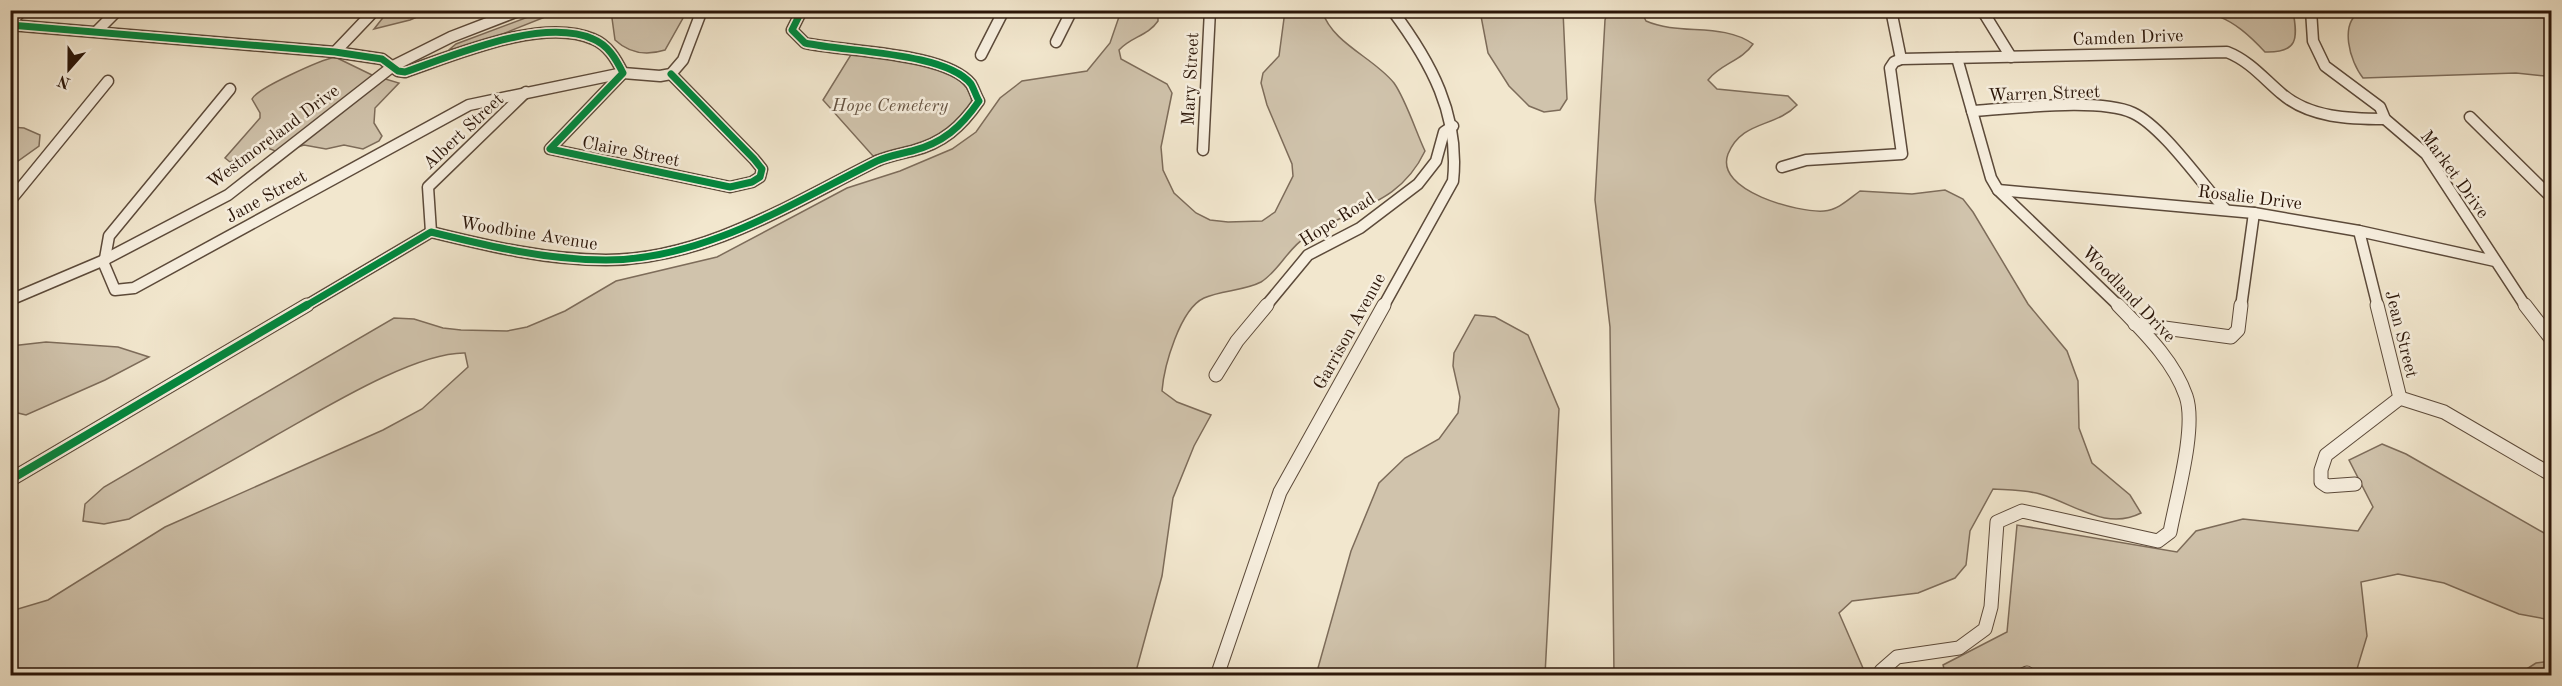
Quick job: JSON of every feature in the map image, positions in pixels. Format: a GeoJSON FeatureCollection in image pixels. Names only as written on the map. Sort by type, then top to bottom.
{"type":"FeatureCollection","features":[{"type":"Feature","properties":{"kind":"street"},"geometry":{"type":"LineString","coordinates":[[10,24],[23,10]]}},
{"type":"Feature","properties":{"kind":"street"},"geometry":{"type":"LineString","coordinates":[[97,31],[118,10]]}},
{"type":"Feature","properties":{"kind":"street"},"geometry":{"type":"LineString","coordinates":[[335,52],[375,10]]}},
{"type":"Feature","properties":{"kind":"street","name":"Westmoreland Drive"},"geometry":{"type":"LineString","coordinates":[[10,300],[102,261],[237,189],[393,66],[451,37],[520,10]]}},
{"type":"Feature","properties":{"kind":"street"},"geometry":{"type":"LineString","coordinates":[[671,74],[683,60],[702,10]]}},
{"type":"Feature","properties":{"kind":"street","name":"Woodbine Avenue"},"geometry":{"type":"LineString","coordinates":[[431,232],[557,257],[591,260],[627,260],[708,242],[763,220],[880,159],[948,139],[979,101],[977,91],[963,78],[936,64],[913,57],[805,43],[792,30],[802,10]]}},
{"type":"Feature","properties":{"kind":"street"},"geometry":{"type":"LineString","coordinates":[[981,55],[1004,10]]}},
{"type":"Feature","properties":{"kind":"street"},"geometry":{"type":"LineString","coordinates":[[1056,42],[1072,10]]}},
{"type":"Feature","properties":{"kind":"street","name":"Mary Street"},"geometry":{"type":"LineString","coordinates":[[1203,150],[1210,10]]}},
{"type":"Feature","properties":{"kind":"street","name":"Garrison Avenue"},"geometry":{"type":"LineString","coordinates":[[1217,675],[1280,492],[1453,181],[1457,161],[1453,126],[1438,82],[1392,10]]}},
{"type":"Feature","properties":{"kind":"street"},"geometry":{"type":"LineString","coordinates":[[1782,167],[1806,160],[1902,154],[1890,68],[1901,59],[1891,10]]}},
{"type":"Feature","properties":{"kind":"street"},"geometry":{"type":"LineString","coordinates":[[1982,10],[2011,57]]}},
{"type":"Feature","properties":{"kind":"street","name":"Market Drive"},"geometry":{"type":"LineString","coordinates":[[2311,10],[2317,54],[2337,77],[2380,107],[2385,119],[2401,130],[2426,154],[2495,261],[2552,340]]}},
{"type":"Feature","properties":{"kind":"street"},"geometry":{"type":"LineString","coordinates":[[10,24],[335,52],[382,59],[398,71],[405,72],[487,46],[561,31],[579,34],[598,42],[611,51],[623,73]]}},
{"type":"Feature","properties":{"kind":"street","name":"Camden Drive"},"geometry":{"type":"LineString","coordinates":[[1901,59],[2227,52],[2255,66],[2283,95],[2296,104],[2362,120],[2385,119]]}},
{"type":"Feature","properties":{"kind":"street","name":"Woodland Drive"},"geometry":{"type":"LineString","coordinates":[[1885,675],[1881,671],[1897,657],[1959,648],[1984,629],[1991,607],[1997,522],[2022,511],[2158,542],[2170,532],[2190,421],[2187,396],[2164,359],[2135,324],[1998,190],[1991,178],[1957,58]]}},
{"type":"Feature","properties":{"kind":"street","name":"Jane Street"},"geometry":{"type":"LineString","coordinates":[[102,261],[107,278],[115,290],[134,288],[447,116],[486,100],[623,73],[660,76],[671,74]]}},
{"type":"Feature","properties":{"kind":"street","name":"Claire Street"},"geometry":{"type":"LineString","coordinates":[[623,73],[553,143],[550,149],[730,187],[752,182],[760,177],[762,169],[671,74]]}},
{"type":"Feature","properties":{"kind":"street"},"geometry":{"type":"LineString","coordinates":[[10,201],[108,81]]}},
{"type":"Feature","properties":{"kind":"street"},"geometry":{"type":"LineString","coordinates":[[102,261],[109,236],[230,89]]}},
{"type":"Feature","properties":{"kind":"street","name":"Albert Street"},"geometry":{"type":"LineString","coordinates":[[431,232],[428,187],[526,92]]}},
{"type":"Feature","properties":{"kind":"street","name":"Warren Street"},"geometry":{"type":"LineString","coordinates":[[1972,111],[2117,108],[2132,113],[2149,125],[2225,209]]}},
{"type":"Feature","properties":{"kind":"street"},"geometry":{"type":"LineString","coordinates":[[2470,117],[2550,196]]}},
{"type":"Feature","properties":{"kind":"street","name":"Hope Road"},"geometry":{"type":"LineString","coordinates":[[1216,375],[1237,341],[1308,255],[1360,228],[1418,184],[1436,161],[1444,132],[1453,126]]}},
{"type":"Feature","properties":{"kind":"street","name":"Rosalie Drive"},"geometry":{"type":"LineString","coordinates":[[1998,190],[2254,213],[2359,231],[2495,261]]}},
{"type":"Feature","properties":{"kind":"street"},"geometry":{"type":"LineString","coordinates":[[2135,324],[2231,337],[2238,330],[2254,213]]}},
{"type":"Feature","properties":{"kind":"street","name":"Jean Street"},"geometry":{"type":"LineString","coordinates":[[2355,484],[2327,486],[2321,482],[2320,470],[2326,455],[2400,398],[2359,231]]}},
{"type":"Feature","properties":{"kind":"street"},"geometry":{"type":"LineString","coordinates":[[10,480],[431,232]]}},
{"type":"Feature","properties":{"kind":"street"},"geometry":{"type":"LineString","coordinates":[[2400,398],[2444,412],[2552,475]]}},
{"type":"Feature","properties":{"kind":"green space"},"geometry":{"type":"Polygon","coordinates":[[[389,10],[431,11],[410,20],[374,29],[389,10]]]}},
{"type":"Feature","properties":{"kind":"green space"},"geometry":{"type":"Polygon","coordinates":[[[611,10],[687,11],[665,50],[645,53],[632,51],[615,40],[611,10]]]}},
{"type":"Feature","properties":{"kind":"green space"},"geometry":{"type":"Polygon","coordinates":[[[544,11],[560,11],[465,49],[450,49],[456,44],[544,11]]]}},
{"type":"Feature","properties":{"kind":"green space"},"geometry":{"type":"Polygon","coordinates":[[[1121,11],[1158,11],[1158,21],[1154,26],[1119,50],[1121,59],[1167,84],[1172,93],[1161,147],[1163,170],[1174,193],[1196,213],[1210,220],[1262,221],[1275,212],[1293,176],[1292,164],[1267,105],[1261,83],[1263,73],[1279,56],[1285,11],[1322,11],[1327,23],[1335,33],[1394,83],[1403,98],[1425,151],[1402,183],[1388,194],[1306,237],[1261,282],[1204,298],[1195,304],[1181,326],[1170,353],[1162,391],[1177,402],[1211,415],[1194,446],[1173,498],[1162,576],[1135,675],[11,675],[11,611],[48,600],[165,527],[383,430],[422,409],[468,367],[465,353],[444,355],[394,372],[316,413],[129,519],[104,524],[83,521],[85,504],[104,487],[394,318],[414,319],[443,328],[461,330],[507,331],[527,327],[565,311],[616,281],[717,257],[847,188],[900,171],[952,149],[976,132],[1000,98],[1022,81],[1087,71],[1110,43],[1121,11]]]}},
{"type":"Feature","properties":{"kind":"green space"},"geometry":{"type":"Polygon","coordinates":[[[1480,11],[1563,11],[1567,99],[1560,110],[1544,112],[1529,106],[1509,86],[1488,53],[1480,11]]]}},
{"type":"Feature","properties":{"kind":"green space"},"geometry":{"type":"Polygon","coordinates":[[[1608,11],[1641,11],[1646,21],[1659,25],[1728,33],[1753,44],[1743,55],[1708,80],[1717,89],[1788,96],[1797,105],[1779,118],[1742,135],[1728,154],[1727,167],[1734,179],[1761,197],[1779,204],[1812,211],[1834,209],[1860,191],[1912,194],[1945,190],[1963,199],[2028,304],[2067,351],[2078,381],[2079,428],[2092,463],[2130,495],[2141,513],[2128,518],[2103,518],[2040,494],[1993,489],[1970,531],[1966,565],[1955,578],[1918,593],[1852,601],[1839,613],[1866,675],[1614,675],[1610,327],[1595,200],[1605,20],[1608,11]]]}},
{"type":"Feature","properties":{"kind":"green space"},"geometry":{"type":"Polygon","coordinates":[[[2119,11],[2161,11],[2135,13],[2119,11]]]}},
{"type":"Feature","properties":{"kind":"green space"},"geometry":{"type":"Polygon","coordinates":[[[2194,11],[2293,11],[2295,37],[2290,47],[2284,50],[2265,52],[2230,22],[2208,13],[2194,11]]]}},
{"type":"Feature","properties":{"kind":"green space"},"geometry":{"type":"Polygon","coordinates":[[[2362,11],[2551,11],[2551,65],[2545,76],[2516,73],[2363,78],[2351,53],[2348,33],[2355,16],[2362,11]]]}},
{"type":"Feature","properties":{"kind":"green space","name":"Hope Cemetery"},"geometry":{"type":"Polygon","coordinates":[[[852,53],[904,60],[942,70],[957,79],[968,90],[972,104],[945,137],[918,146],[873,156],[823,100],[852,53]]]}},
{"type":"Feature","properties":{"kind":"green space"},"geometry":{"type":"Polygon","coordinates":[[[335,57],[372,75],[399,83],[375,108],[374,123],[382,136],[379,141],[363,149],[344,145],[326,149],[304,145],[280,153],[268,148],[230,162],[225,158],[260,118],[260,113],[252,99],[256,94],[290,75],[335,57]]]}},
{"type":"Feature","properties":{"kind":"green space"},"geometry":{"type":"Polygon","coordinates":[[[11,127],[24,128],[40,135],[39,146],[11,166],[11,127]]]}},
{"type":"Feature","properties":{"kind":"green space"},"geometry":{"type":"Polygon","coordinates":[[[1475,315],[1495,317],[1528,335],[1559,409],[1545,675],[1316,675],[1351,551],[1379,483],[1405,458],[1439,439],[1458,413],[1460,397],[1453,366],[1454,353],[1475,315]]]}},
{"type":"Feature","properties":{"kind":"green space"},"geometry":{"type":"Polygon","coordinates":[[[46,342],[118,347],[149,357],[105,380],[26,415],[18,413],[11,406],[11,346],[46,342]]]}},
{"type":"Feature","properties":{"kind":"green space"},"geometry":{"type":"Polygon","coordinates":[[[2382,444],[2406,454],[2551,537],[2551,620],[2519,614],[2444,583],[2398,574],[2361,582],[2367,636],[2357,669],[2358,675],[1946,676],[1943,665],[2007,632],[2017,525],[2177,552],[2196,531],[2243,519],[2358,531],[2373,507],[2349,460],[2382,444]]]}},
{"type":"Feature","properties":{"kind":"green space"},"geometry":{"type":"Polygon","coordinates":[[[2551,661],[2551,675],[2517,675],[2536,663],[2551,661]]]}},
{"type":"Feature","properties":{"kind":"cycle path"},"geometry":{"type":"LineString","coordinates":[[10,480],[431,232],[530,253],[583,260],[629,259],[663,253],[727,234],[788,207],[881,159],[921,149],[941,141],[950,136],[964,122],[979,101],[971,84],[954,71],[930,62],[805,43],[792,30],[802,10]]}},
{"type":"Feature","properties":{"kind":"cycle path"},"geometry":{"type":"LineString","coordinates":[[10,25],[335,52],[382,59],[398,71],[405,72],[512,38],[571,33],[594,39],[612,53],[623,73],[553,143],[550,149],[730,187],[752,182],[760,177],[762,169],[754,159],[671,74]]}}]}
